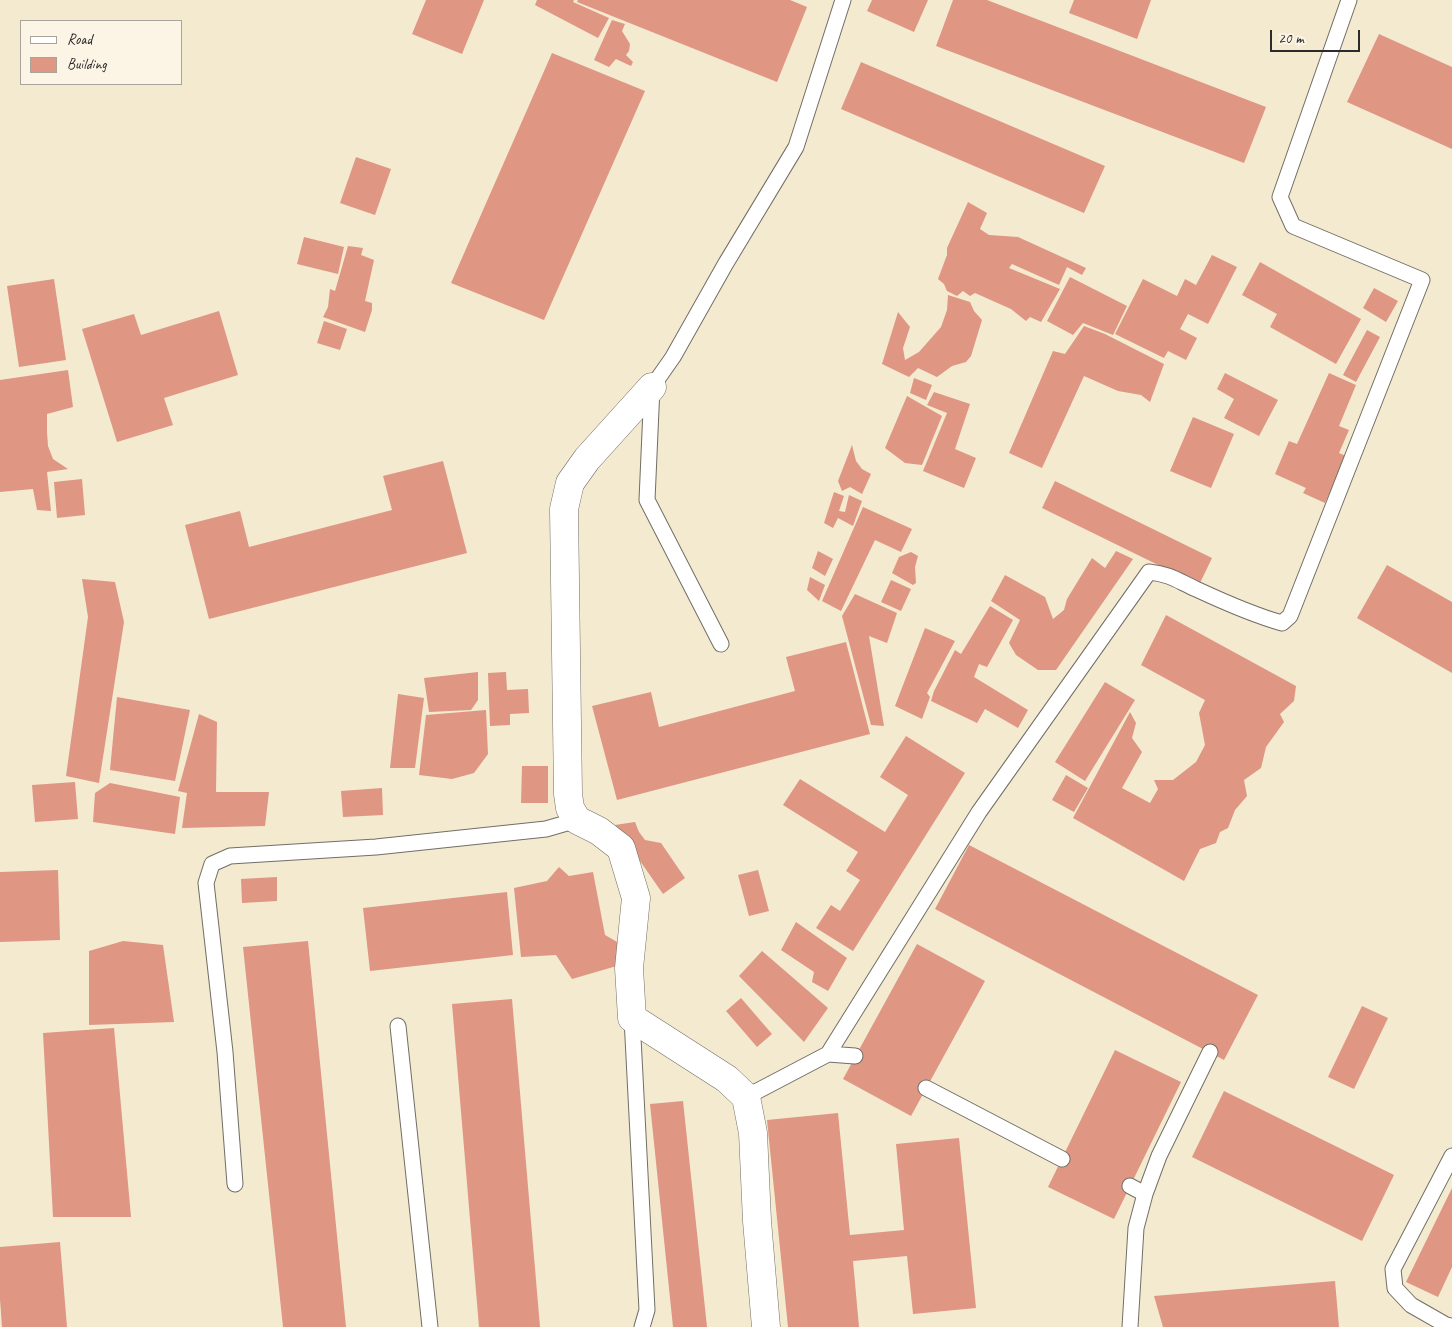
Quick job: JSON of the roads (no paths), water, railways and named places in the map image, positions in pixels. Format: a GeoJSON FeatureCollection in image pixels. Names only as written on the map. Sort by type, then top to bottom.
{"type":"FeatureCollection","features":[{"type":"Feature","properties":{"kind":"street"},"geometry":{"type":"LineString","coordinates":[[652,387],[587,459],[570,483],[564,509],[568,794],[570,808],[577,820],[599,831],[621,848],[636,898],[629,968],[632,1018],[728,1079],[746,1097],[753,1133],[757,1221],[766,1327]]}},
{"type":"Feature","properties":{"kind":"lane"},"geometry":{"type":"LineString","coordinates":[[721,644],[647,500],[652,387],[673,357],[726,263],[796,147],[843,0]]}},
{"type":"Feature","properties":{"kind":"lane"},"geometry":{"type":"LineString","coordinates":[[746,1097],[828,1054],[979,812],[1149,572],[1164,573],[1194,589],[1265,619],[1282,623],[1290,616],[1422,280],[1293,226],[1280,197],[1349,0]]}},
{"type":"Feature","properties":{"kind":"lane"},"geometry":{"type":"LineString","coordinates":[[235,1184],[225,1052],[206,883],[212,864],[230,856],[376,847],[546,829],[577,820]]}},
{"type":"Feature","properties":{"kind":"lane"},"geometry":{"type":"LineString","coordinates":[[632,1018],[647,1310],[642,1327]]}},
{"type":"Feature","properties":{"kind":"lane"},"geometry":{"type":"LineString","coordinates":[[398,1026],[430,1327]]}},
{"type":"Feature","properties":{"kind":"lane"},"geometry":{"type":"LineString","coordinates":[[1130,1327],[1136,1228],[1145,1194],[1159,1156],[1210,1052]]}},
{"type":"Feature","properties":{"kind":"lane"},"geometry":{"type":"LineString","coordinates":[[828,1054],[855,1056]]}},
{"type":"Feature","properties":{"kind":"lane"},"geometry":{"type":"LineString","coordinates":[[926,1088],[1062,1159]]}},
{"type":"Feature","properties":{"kind":"lane"},"geometry":{"type":"LineString","coordinates":[[1452,1156],[1394,1269],[1395,1288],[1411,1305],[1446,1325],[1452,1326]]}},
{"type":"Feature","properties":{"kind":"lane"},"geometry":{"type":"LineString","coordinates":[[1130,1186],[1145,1194]]}}]}
